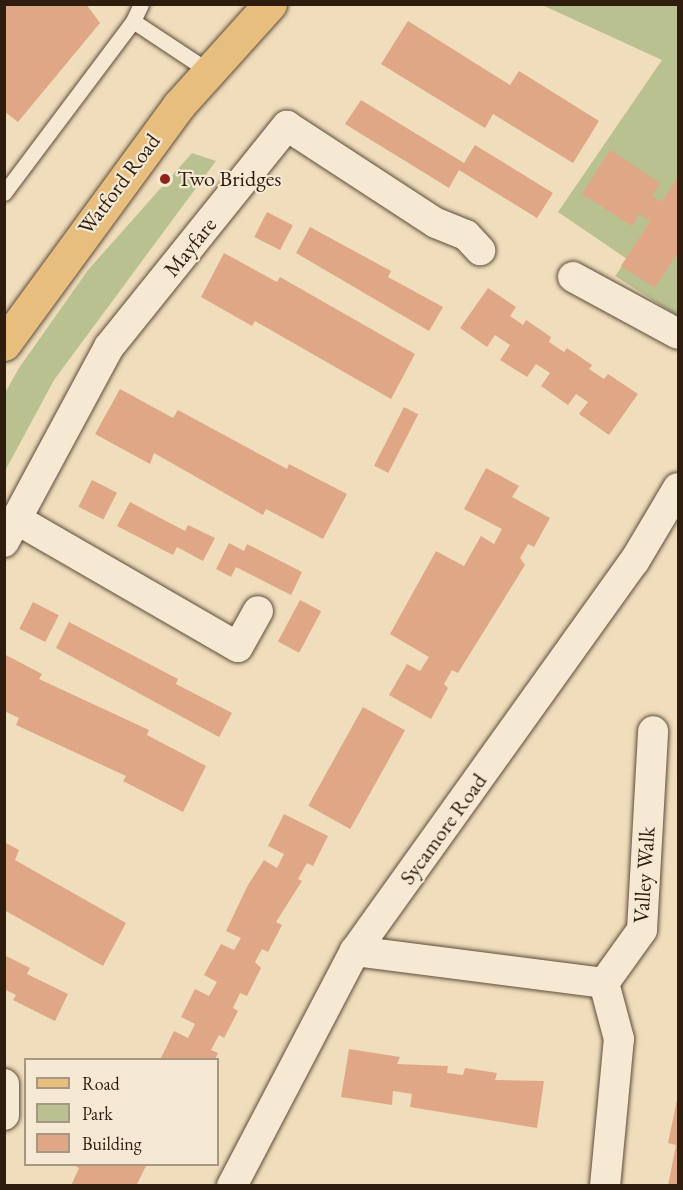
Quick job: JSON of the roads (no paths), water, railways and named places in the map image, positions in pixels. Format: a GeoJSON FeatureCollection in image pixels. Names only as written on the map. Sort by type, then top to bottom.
{"type":"FeatureCollection","features":[{"type":"Feature","properties":{"kind":"main road","name":"Watford Road"},"geometry":{"type":"LineString","coordinates":[[4,344],[69,249],[245,18],[270,4]]}},
{"type":"Feature","properties":{"kind":"street","name":"Mayfare"},"geometry":{"type":"LineString","coordinates":[[10,531],[109,347],[287,126],[435,223],[466,235],[480,250]]}},
{"type":"Feature","properties":{"kind":"street"},"geometry":{"type":"LineString","coordinates":[[573,277],[678,334]]}},
{"type":"Feature","properties":{"kind":"street","name":"Sycamore Road"},"geometry":{"type":"LineString","coordinates":[[232,1185],[355,951],[634,562],[678,488]]}},
{"type":"Feature","properties":{"kind":"street"},"geometry":{"type":"LineString","coordinates":[[10,531],[238,647],[258,611]]}},
{"type":"Feature","properties":{"kind":"street","name":"Valley Walk"},"geometry":{"type":"LineString","coordinates":[[604,983],[642,930],[653,731]]}},
{"type":"Feature","properties":{"kind":"street"},"geometry":{"type":"LineString","coordinates":[[355,951],[604,983],[619,1039],[605,1185]]}},
{"type":"Feature","properties":{"kind":"street"},"geometry":{"type":"LineString","coordinates":[[4,1084],[4,1115]]}},
{"type":"Feature","properties":{"kind":"lane"},"geometry":{"type":"LineString","coordinates":[[4,193],[133,21],[141,4]]}},
{"type":"Feature","properties":{"kind":"lane"},"geometry":{"type":"LineString","coordinates":[[133,21],[207,70]]}},
{"type":"Feature","properties":{"kind":"place","name":"Two Bridges"},"geometry":{"type":"Point","coordinates":[165,179]}}]}
